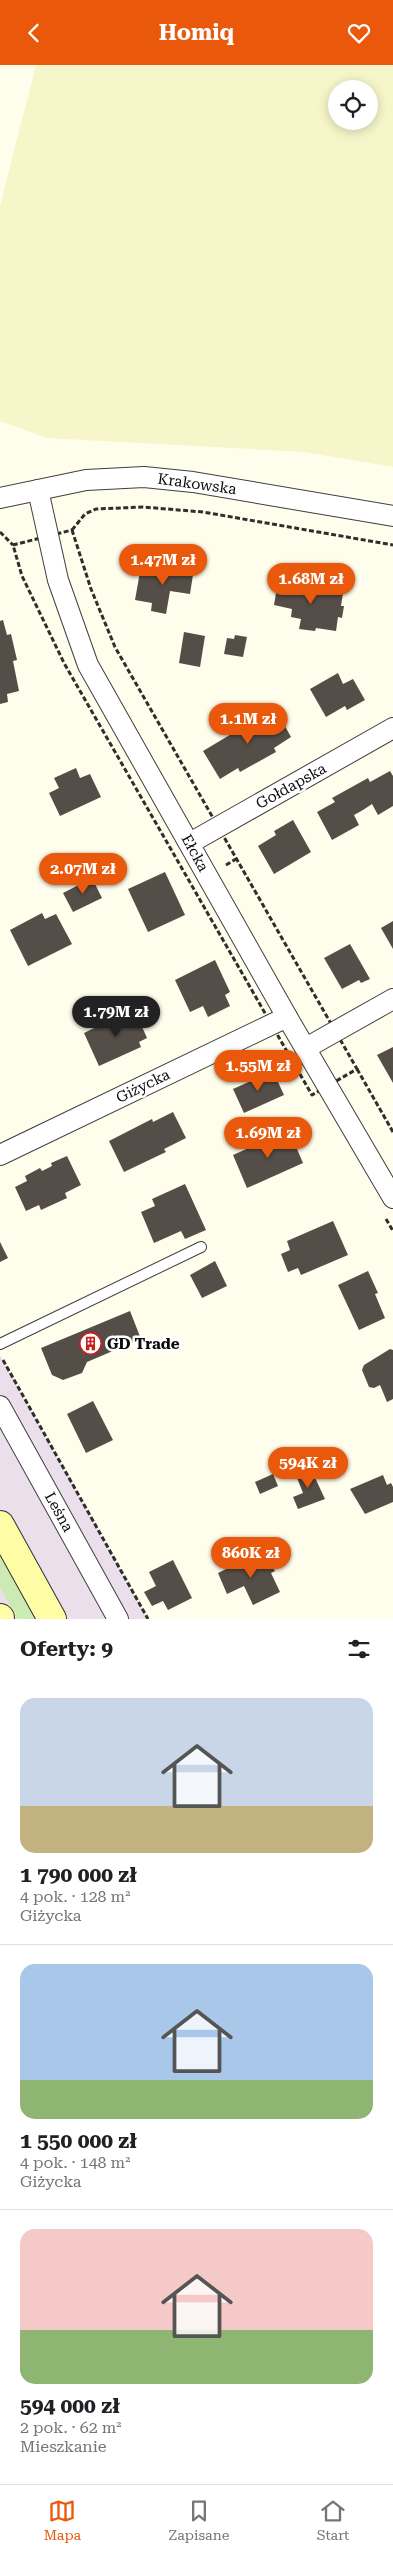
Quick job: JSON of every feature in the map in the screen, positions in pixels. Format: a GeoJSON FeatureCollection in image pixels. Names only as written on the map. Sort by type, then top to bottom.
{"type":"FeatureCollection","features":[{"type":"Feature","properties":{"kind":"main road"},"geometry":{"type":"LineString","coordinates":[[0,1525],[52,1619]]}},
{"type":"Feature","properties":{"kind":"street","name":"Krakowska"},"geometry":{"type":"LineString","coordinates":[[0,498],[86,480],[144,477],[193,482],[393,516]]}},
{"type":"Feature","properties":{"kind":"street","name":"Ełcka"},"geometry":{"type":"LineString","coordinates":[[38,490],[58,580],[88,665],[287,1017],[393,1198]]}},
{"type":"Feature","properties":{"kind":"street","name":"Gołdapska"},"geometry":{"type":"LineString","coordinates":[[190,843],[393,729]]}},
{"type":"Feature","properties":{"kind":"street"},"geometry":{"type":"LineString","coordinates":[[306,1048],[393,999]]}},
{"type":"Feature","properties":{"kind":"street","name":"Giżycka"},"geometry":{"type":"LineString","coordinates":[[0,1155],[287,1017]]}},
{"type":"Feature","properties":{"kind":"street","name":"Leśna"},"geometry":{"type":"LineString","coordinates":[[0,1405],[118,1619]]}},
{"type":"Feature","properties":{"kind":"lane"},"geometry":{"type":"LineString","coordinates":[[0,1344],[201,1247]]}},
{"type":"Feature","properties":{"kind":"path"},"geometry":{"type":"LineString","coordinates":[[72,530],[85,514],[96,509],[143,507],[203,512],[393,545]]}},
{"type":"Feature","properties":{"kind":"path"},"geometry":{"type":"LineString","coordinates":[[0,532],[13,545]]}},
{"type":"Feature","properties":{"kind":"path"},"geometry":{"type":"LineString","coordinates":[[356,1069],[393,1133]]}},
{"type":"Feature","properties":{"kind":"path"},"geometry":{"type":"LineString","coordinates":[[0,1355],[148,1619]]}},
{"type":"Feature","properties":{"kind":"shaded area"},"geometry":{"type":"Polygon","coordinates":[[[0,1355],[148,1619],[0,1619],[0,1355]]]}},
{"type":"Feature","properties":{"kind":"green space"},"geometry":{"type":"Polygon","coordinates":[[[36,65],[393,65],[393,467],[305,452],[47,438],[0,421],[0,206],[36,65]]]}},
{"type":"Feature","properties":{"kind":"green space"},"geometry":{"type":"Polygon","coordinates":[[[0,1549],[38,1619],[17,1619],[0,1587],[0,1549]]]}},
{"type":"Feature","properties":{"kind":"building"},"geometry":{"type":"Polygon","coordinates":[[[174,565],[194,568],[190,594],[170,591],[166,614],[151,611],[152,603],[135,600],[141,566],[159,569],[158,573],[172,575],[174,565]]]}},
{"type":"Feature","properties":{"kind":"building"},"geometry":{"type":"Polygon","coordinates":[[[278,581],[306,586],[313,581],[320,591],[343,593],[341,606],[344,606],[342,618],[338,617],[336,631],[316,628],[315,631],[299,629],[301,619],[291,617],[292,609],[274,605],[278,581]]]}},
{"type":"Feature","properties":{"kind":"building"},"geometry":{"type":"Polygon","coordinates":[[[3,620],[7,635],[11,634],[17,660],[13,661],[19,691],[7,694],[8,702],[0,704],[0,621],[3,620]]]}},
{"type":"Feature","properties":{"kind":"building"},"geometry":{"type":"Polygon","coordinates":[[[184,632],[205,636],[200,667],[179,663],[184,632]]]}},
{"type":"Feature","properties":{"kind":"building"},"geometry":{"type":"Polygon","coordinates":[[[235,635],[247,637],[243,657],[224,654],[227,638],[234,639],[235,635]]]}},
{"type":"Feature","properties":{"kind":"building"},"geometry":{"type":"Polygon","coordinates":[[[338,673],[343,684],[353,679],[365,700],[347,710],[345,706],[326,717],[310,689],[338,673]]]}},
{"type":"Feature","properties":{"kind":"building"},"geometry":{"type":"Polygon","coordinates":[[[275,708],[291,737],[274,748],[276,752],[240,772],[238,768],[220,779],[203,751],[275,708]]]}},
{"type":"Feature","properties":{"kind":"building"},"geometry":{"type":"Polygon","coordinates":[[[76,768],[80,778],[90,774],[101,797],[60,816],[49,793],[59,788],[54,778],[76,768]]]}},
{"type":"Feature","properties":{"kind":"building"},"geometry":{"type":"Polygon","coordinates":[[[390,771],[393,776],[393,806],[378,815],[372,804],[354,815],[359,825],[332,840],[317,812],[335,802],[332,798],[368,778],[370,782],[390,771]]]}},
{"type":"Feature","properties":{"kind":"building"},"geometry":{"type":"Polygon","coordinates":[[[293,820],[311,852],[274,874],[258,846],[276,835],[274,831],[293,820]]]}},
{"type":"Feature","properties":{"kind":"building"},"geometry":{"type":"Polygon","coordinates":[[[165,872],[185,915],[148,932],[128,889],[165,872]]]}},
{"type":"Feature","properties":{"kind":"building"},"geometry":{"type":"Polygon","coordinates":[[[92,878],[102,898],[73,912],[63,893],[92,878]]]}},
{"type":"Feature","properties":{"kind":"building"},"geometry":{"type":"Polygon","coordinates":[[[42,913],[45,919],[56,914],[72,944],[28,966],[10,930],[42,913]]]}},
{"type":"Feature","properties":{"kind":"building"},"geometry":{"type":"Polygon","coordinates":[[[393,921],[393,949],[381,928],[393,921]]]}},
{"type":"Feature","properties":{"kind":"building"},"geometry":{"type":"Polygon","coordinates":[[[350,944],[370,979],[361,983],[359,980],[342,989],[324,958],[350,944]]]}},
{"type":"Feature","properties":{"kind":"building"},"geometry":{"type":"Polygon","coordinates":[[[215,960],[230,992],[225,995],[230,1006],[208,1017],[203,1006],[190,1012],[175,980],[215,960]]]}},
{"type":"Feature","properties":{"kind":"building"},"geometry":{"type":"Polygon","coordinates":[[[125,1013],[127,1017],[136,1013],[147,1038],[139,1042],[141,1047],[99,1066],[84,1033],[125,1013]]]}},
{"type":"Feature","properties":{"kind":"building"},"geometry":{"type":"Polygon","coordinates":[[[393,1047],[393,1083],[377,1055],[393,1047]]]}},
{"type":"Feature","properties":{"kind":"building"},"geometry":{"type":"Polygon","coordinates":[[[273,1071],[284,1095],[244,1113],[233,1089],[273,1071]]]}},
{"type":"Feature","properties":{"kind":"building"},"geometry":{"type":"Polygon","coordinates":[[[173,1112],[186,1138],[164,1149],[166,1152],[124,1172],[109,1141],[152,1119],[153,1122],[173,1112]]]}},
{"type":"Feature","properties":{"kind":"building"},"geometry":{"type":"Polygon","coordinates":[[[289,1130],[303,1163],[247,1188],[233,1155],[289,1130]]]}},
{"type":"Feature","properties":{"kind":"building"},"geometry":{"type":"Polygon","coordinates":[[[67,1156],[81,1185],[65,1193],[67,1198],[41,1210],[39,1205],[26,1211],[15,1187],[27,1181],[25,1176],[40,1168],[42,1171],[52,1166],[51,1163],[67,1156]]]}},
{"type":"Feature","properties":{"kind":"building"},"geometry":{"type":"Polygon","coordinates":[[[185,1184],[206,1230],[185,1239],[181,1231],[154,1243],[141,1212],[155,1206],[152,1199],[185,1184]]]}},
{"type":"Feature","properties":{"kind":"building"},"geometry":{"type":"Polygon","coordinates":[[[333,1221],[348,1255],[301,1275],[298,1268],[288,1272],[281,1254],[290,1250],[287,1241],[333,1221]]]}},
{"type":"Feature","properties":{"kind":"building"},"geometry":{"type":"Polygon","coordinates":[[[0,1242],[8,1258],[0,1262],[0,1242]]]}},
{"type":"Feature","properties":{"kind":"building"},"geometry":{"type":"Polygon","coordinates":[[[215,1261],[227,1286],[202,1298],[190,1275],[215,1261]]]}},
{"type":"Feature","properties":{"kind":"building"},"geometry":{"type":"Polygon","coordinates":[[[368,1271],[378,1293],[375,1294],[385,1318],[359,1330],[338,1285],[368,1271]]]}},
{"type":"Feature","properties":{"kind":"building","name":"GD Trade"},"geometry":{"type":"Polygon","coordinates":[[[130,1311],[141,1339],[87,1362],[82,1373],[63,1380],[52,1375],[41,1348],[130,1311]]]}},
{"type":"Feature","properties":{"kind":"building"},"geometry":{"type":"Polygon","coordinates":[[[390,1349],[393,1350],[393,1399],[387,1402],[380,1385],[374,1388],[369,1387],[362,1370],[364,1365],[390,1349]]]}},
{"type":"Feature","properties":{"kind":"building"},"geometry":{"type":"Polygon","coordinates":[[[93,1401],[113,1440],[86,1453],[67,1414],[93,1401]]]}},
{"type":"Feature","properties":{"kind":"building"},"geometry":{"type":"Polygon","coordinates":[[[310,1467],[325,1499],[298,1509],[293,1497],[303,1493],[295,1473],[310,1467]]]}},
{"type":"Feature","properties":{"kind":"building"},"geometry":{"type":"Polygon","coordinates":[[[273,1474],[278,1486],[260,1494],[255,1482],[273,1474]]]}},
{"type":"Feature","properties":{"kind":"building"},"geometry":{"type":"Polygon","coordinates":[[[383,1475],[387,1485],[391,1483],[393,1487],[393,1502],[365,1514],[350,1489],[383,1475]]]}},
{"type":"Feature","properties":{"kind":"building"},"geometry":{"type":"Polygon","coordinates":[[[255,1555],[259,1563],[268,1558],[275,1571],[271,1573],[280,1592],[253,1605],[244,1586],[227,1594],[218,1573],[255,1555]]]}},
{"type":"Feature","properties":{"kind":"building"},"geometry":{"type":"Polygon","coordinates":[[[173,1560],[192,1598],[168,1610],[163,1601],[152,1606],[144,1592],[156,1586],[149,1572],[173,1560]]]}},
{"type":"Feature","properties":{"kind":"place","name":"GD Trade"},"geometry":{"type":"Point","coordinates":[91,1344]}}]}
